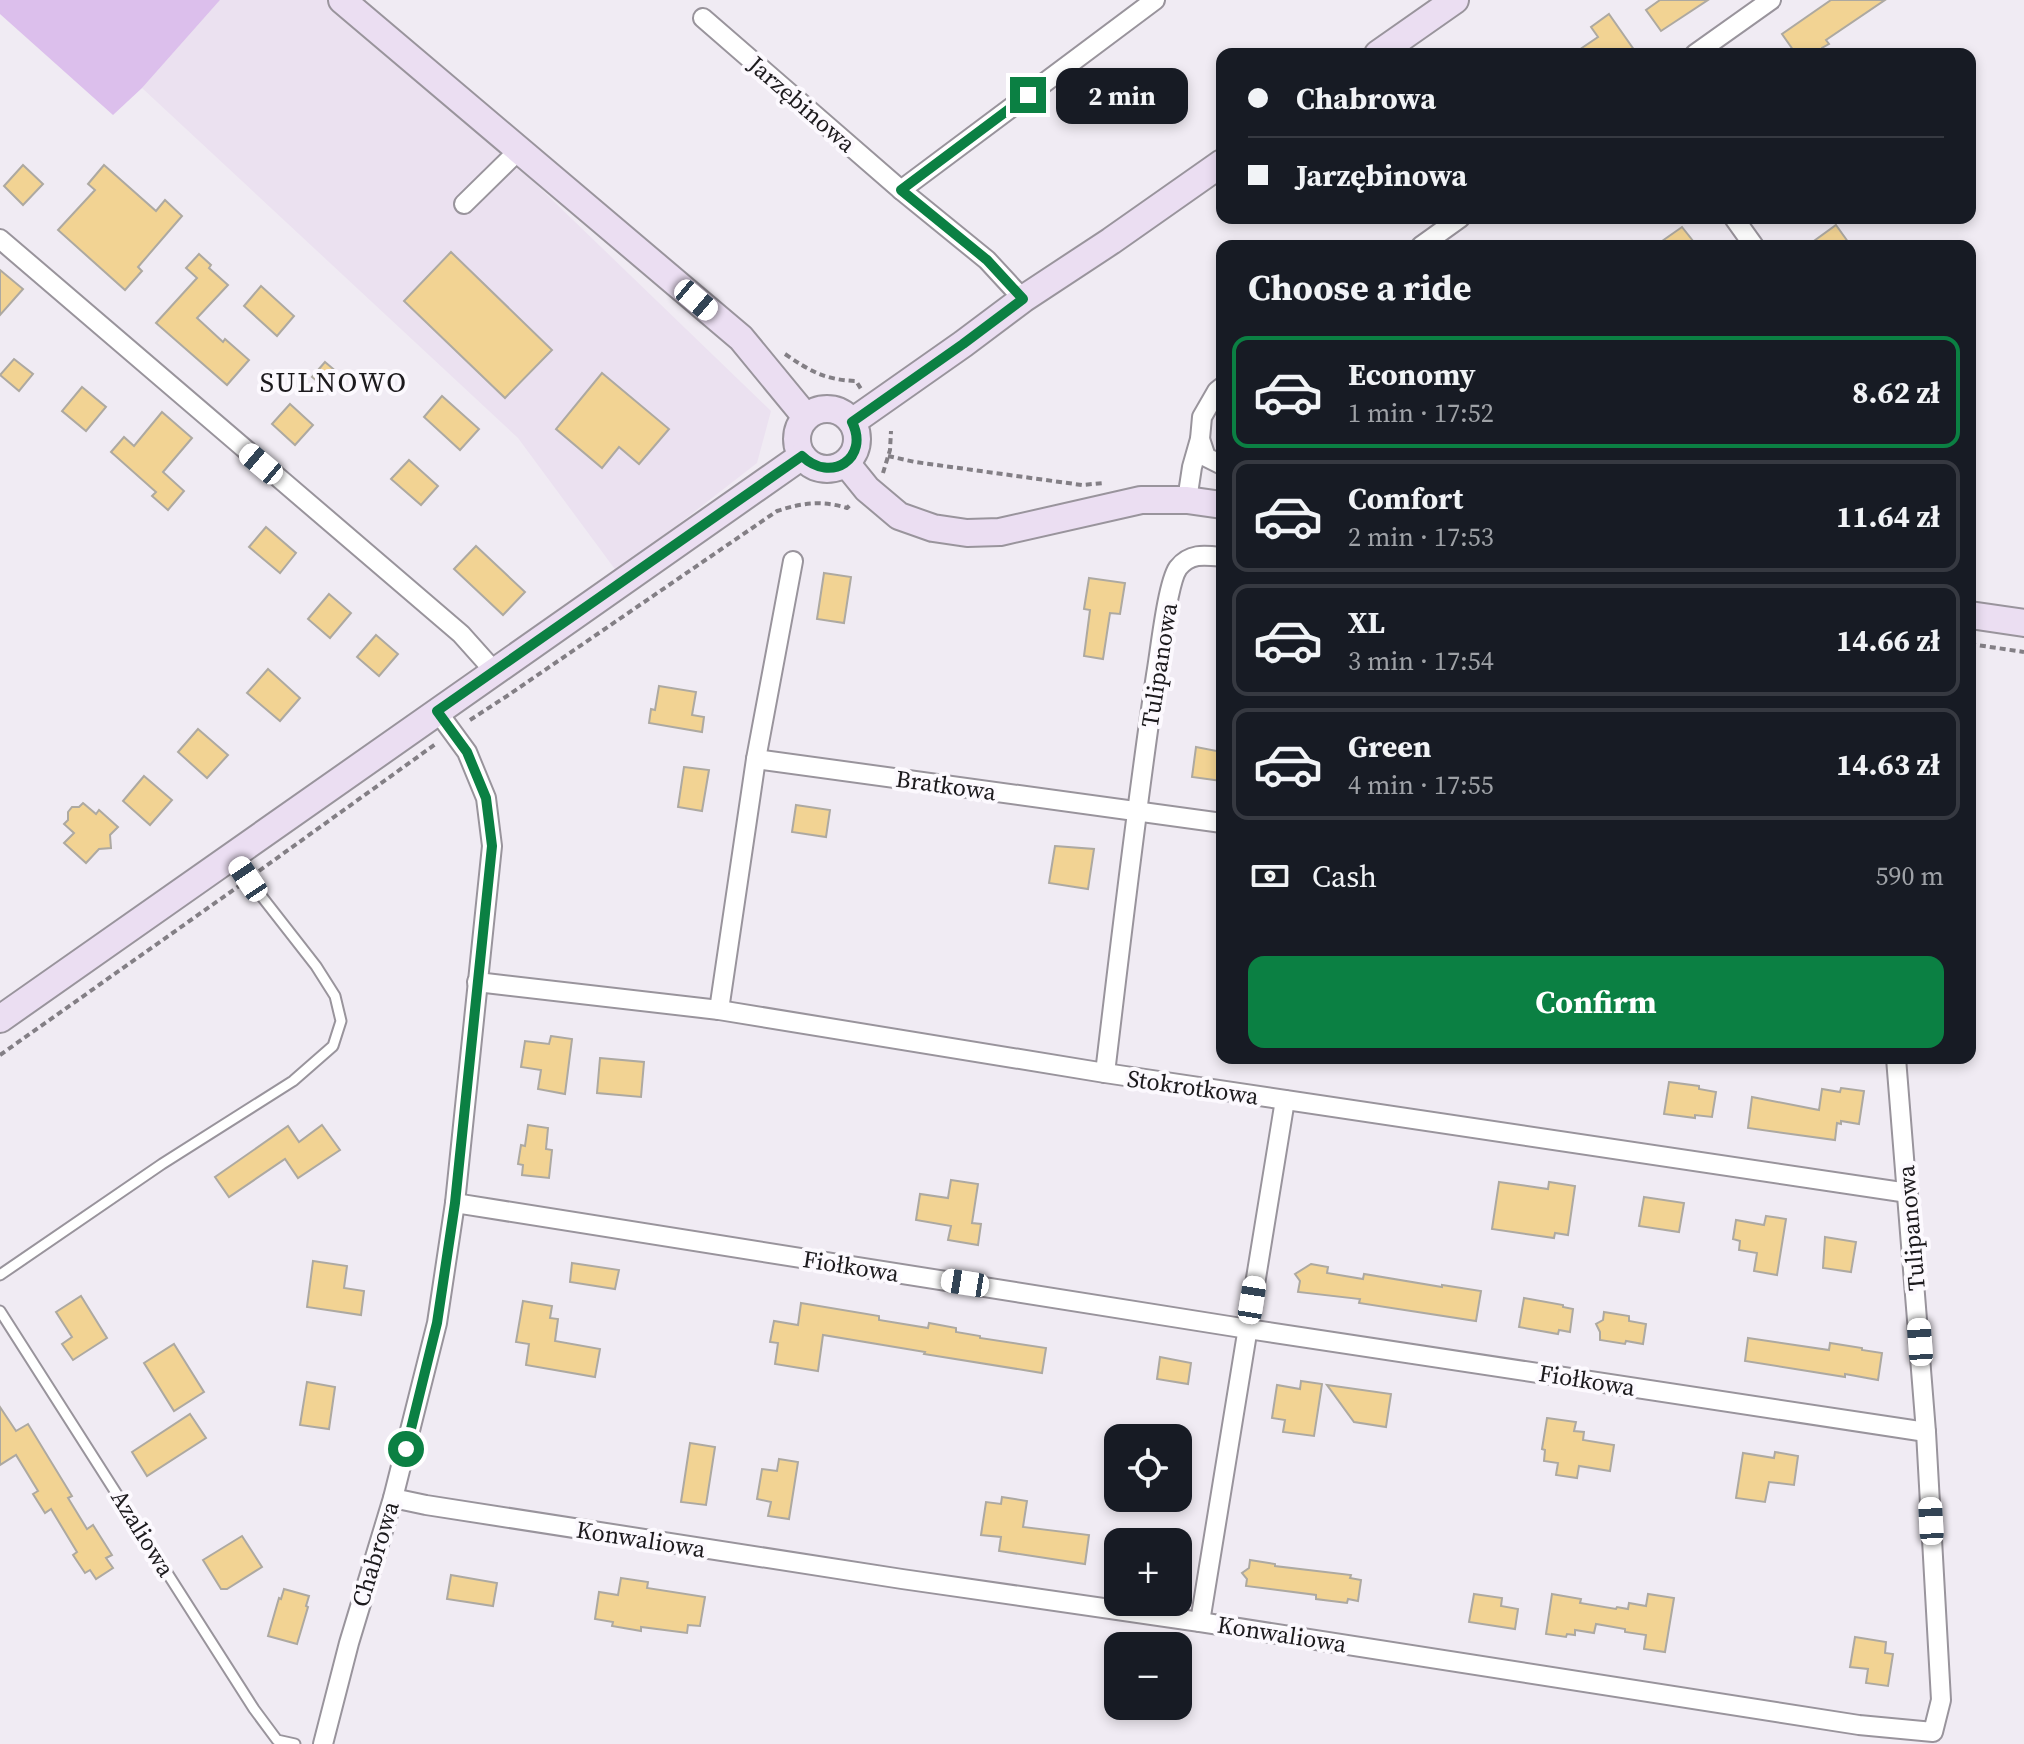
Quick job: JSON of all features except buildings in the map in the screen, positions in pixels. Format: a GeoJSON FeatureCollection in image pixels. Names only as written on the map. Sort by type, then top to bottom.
{"type":"FeatureCollection","features":[{"type":"Feature","properties":{"kind":"main road"},"geometry":{"type":"LineString","coordinates":[[342,0],[741,338],[806,417]]}},
{"type":"Feature","properties":{"kind":"main road"},"geometry":{"type":"LineString","coordinates":[[1387,48],[1455,0]]}},
{"type":"Feature","properties":{"kind":"main road"},"geometry":{"type":"LineString","coordinates":[[852,422],[1023,299],[1216,167]]}},
{"type":"Feature","properties":{"kind":"main road"},"geometry":{"type":"LineString","coordinates":[[836,410],[852,422],[858,439],[846,463],[828,469],[818,468],[802,456],[797,440],[806,417],[815,411],[836,410]]}},
{"type":"Feature","properties":{"kind":"main road"},"geometry":{"type":"LineString","coordinates":[[0,1019],[390,747],[445,722],[495,672],[802,456]]}},
{"type":"Feature","properties":{"kind":"main road"},"geometry":{"type":"LineString","coordinates":[[846,463],[867,489],[899,516],[933,528],[967,533],[1000,532],[1141,500],[1187,500],[1216,504]]}},
{"type":"Feature","properties":{"kind":"main road"},"geometry":{"type":"LineString","coordinates":[[1976,616],[2024,623]]}},
{"type":"Feature","properties":{"kind":"street"},"geometry":{"type":"LineString","coordinates":[[901,190],[1155,0]]}},
{"type":"Feature","properties":{"kind":"street"},"geometry":{"type":"LineString","coordinates":[[1703,48],[1771,0]]}},
{"type":"Feature","properties":{"kind":"street","name":"Jarzębinowa"},"geometry":{"type":"LineString","coordinates":[[703,18],[901,190],[987,260],[1023,299]]}},
{"type":"Feature","properties":{"kind":"street"},"geometry":{"type":"LineString","coordinates":[[464,204],[519,150]]}},
{"type":"Feature","properties":{"kind":"street"},"geometry":{"type":"LineString","coordinates":[[1429,240],[1452,224]]}},
{"type":"Feature","properties":{"kind":"street"},"geometry":{"type":"LineString","coordinates":[[0,239],[461,634],[495,672]]}},
{"type":"Feature","properties":{"kind":"street"},"geometry":{"type":"LineString","coordinates":[[1187,500],[1202,417],[1216,393]]}},
{"type":"Feature","properties":{"kind":"street"},"geometry":{"type":"LineString","coordinates":[[1200,439],[1206,457],[1216,462]]}},
{"type":"Feature","properties":{"kind":"street","name":"Tulipanowa"},"geometry":{"type":"LineString","coordinates":[[1136,811],[1166,611],[1176,571],[1190,557],[1216,556]]}},
{"type":"Feature","properties":{"kind":"street"},"geometry":{"type":"LineString","coordinates":[[719,1010],[756,759],[793,561]]}},
{"type":"Feature","properties":{"kind":"street","name":"Chabrowa"},"geometry":{"type":"LineString","coordinates":[[323,1744],[349,1643],[393,1498],[437,1323],[455,1203],[492,846],[486,798],[467,752],[445,722]]}},
{"type":"Feature","properties":{"kind":"street","name":"Bratkowa"},"geometry":{"type":"LineString","coordinates":[[756,759],[1216,822]]}},
{"type":"Feature","properties":{"kind":"street"},"geometry":{"type":"LineString","coordinates":[[1105,1073],[1136,811]]}},
{"type":"Feature","properties":{"kind":"street","name":"Stokrotkowa"},"geometry":{"type":"LineString","coordinates":[[477,982],[719,1010],[1105,1073],[1908,1193]]}},
{"type":"Feature","properties":{"kind":"street","name":"Tulipanowa"},"geometry":{"type":"LineString","coordinates":[[1897,1064],[1926,1432],[1941,1700],[1933,1732]]}},
{"type":"Feature","properties":{"kind":"street"},"geometry":{"type":"LineString","coordinates":[[1200,1622],[1285,1100]]}},
{"type":"Feature","properties":{"kind":"street","name":"Fiołkowa"},"geometry":{"type":"LineString","coordinates":[[455,1203],[1248,1329],[1926,1432]]}},
{"type":"Feature","properties":{"kind":"street","name":"Konwaliowa"},"geometry":{"type":"LineString","coordinates":[[393,1498],[887,1577],[1200,1622],[1859,1725],[1933,1732]]}},
{"type":"Feature","properties":{"kind":"lane"},"geometry":{"type":"LineString","coordinates":[[0,1275],[162,1164],[293,1081],[333,1046],[341,1021],[335,996],[316,966],[233,857]]}},
{"type":"Feature","properties":{"kind":"lane","name":"Azaliowa"},"geometry":{"type":"LineString","coordinates":[[0,1311],[254,1709],[277,1740],[295,1744]]}},
{"type":"Feature","properties":{"kind":"path"},"geometry":{"type":"LineString","coordinates":[[880,478],[886,466],[891,431]]}},
{"type":"Feature","properties":{"kind":"path"},"geometry":{"type":"LineString","coordinates":[[888,456],[1082,485],[1115,481]]}},
{"type":"Feature","properties":{"kind":"path"},"geometry":{"type":"LineString","coordinates":[[0,1055],[248,879],[445,722],[777,511],[812,502],[847,508],[851,503]]}},
{"type":"Feature","properties":{"kind":"path"},"geometry":{"type":"LineString","coordinates":[[1976,645],[2024,652]]}},
{"type":"Feature","properties":{"kind":"shaded area"},"geometry":{"type":"Polygon","coordinates":[[[0,0],[220,0],[142,88],[113,115],[0,14],[0,0]]]}},
{"type":"Feature","properties":{"kind":"shaded area"},"geometry":{"type":"Polygon","coordinates":[[[220,0],[345,0],[771,411],[757,463],[617,572],[518,438],[142,88],[220,0]]]}},
{"type":"Feature","properties":{"kind":"district","name":"SULNOWO"},"geometry":{"type":"Point","coordinates":[334,382]}},
{"type":"Feature","properties":{"kind":"route"},"geometry":{"type":"LineString","coordinates":[[406,1449],[437,1323],[455,1203],[492,846],[486,798],[467,752],[437,711],[802,456],[818,468],[828,469],[846,463],[858,439],[852,422],[1023,299],[987,260],[901,190],[1028,95]]}}]}
